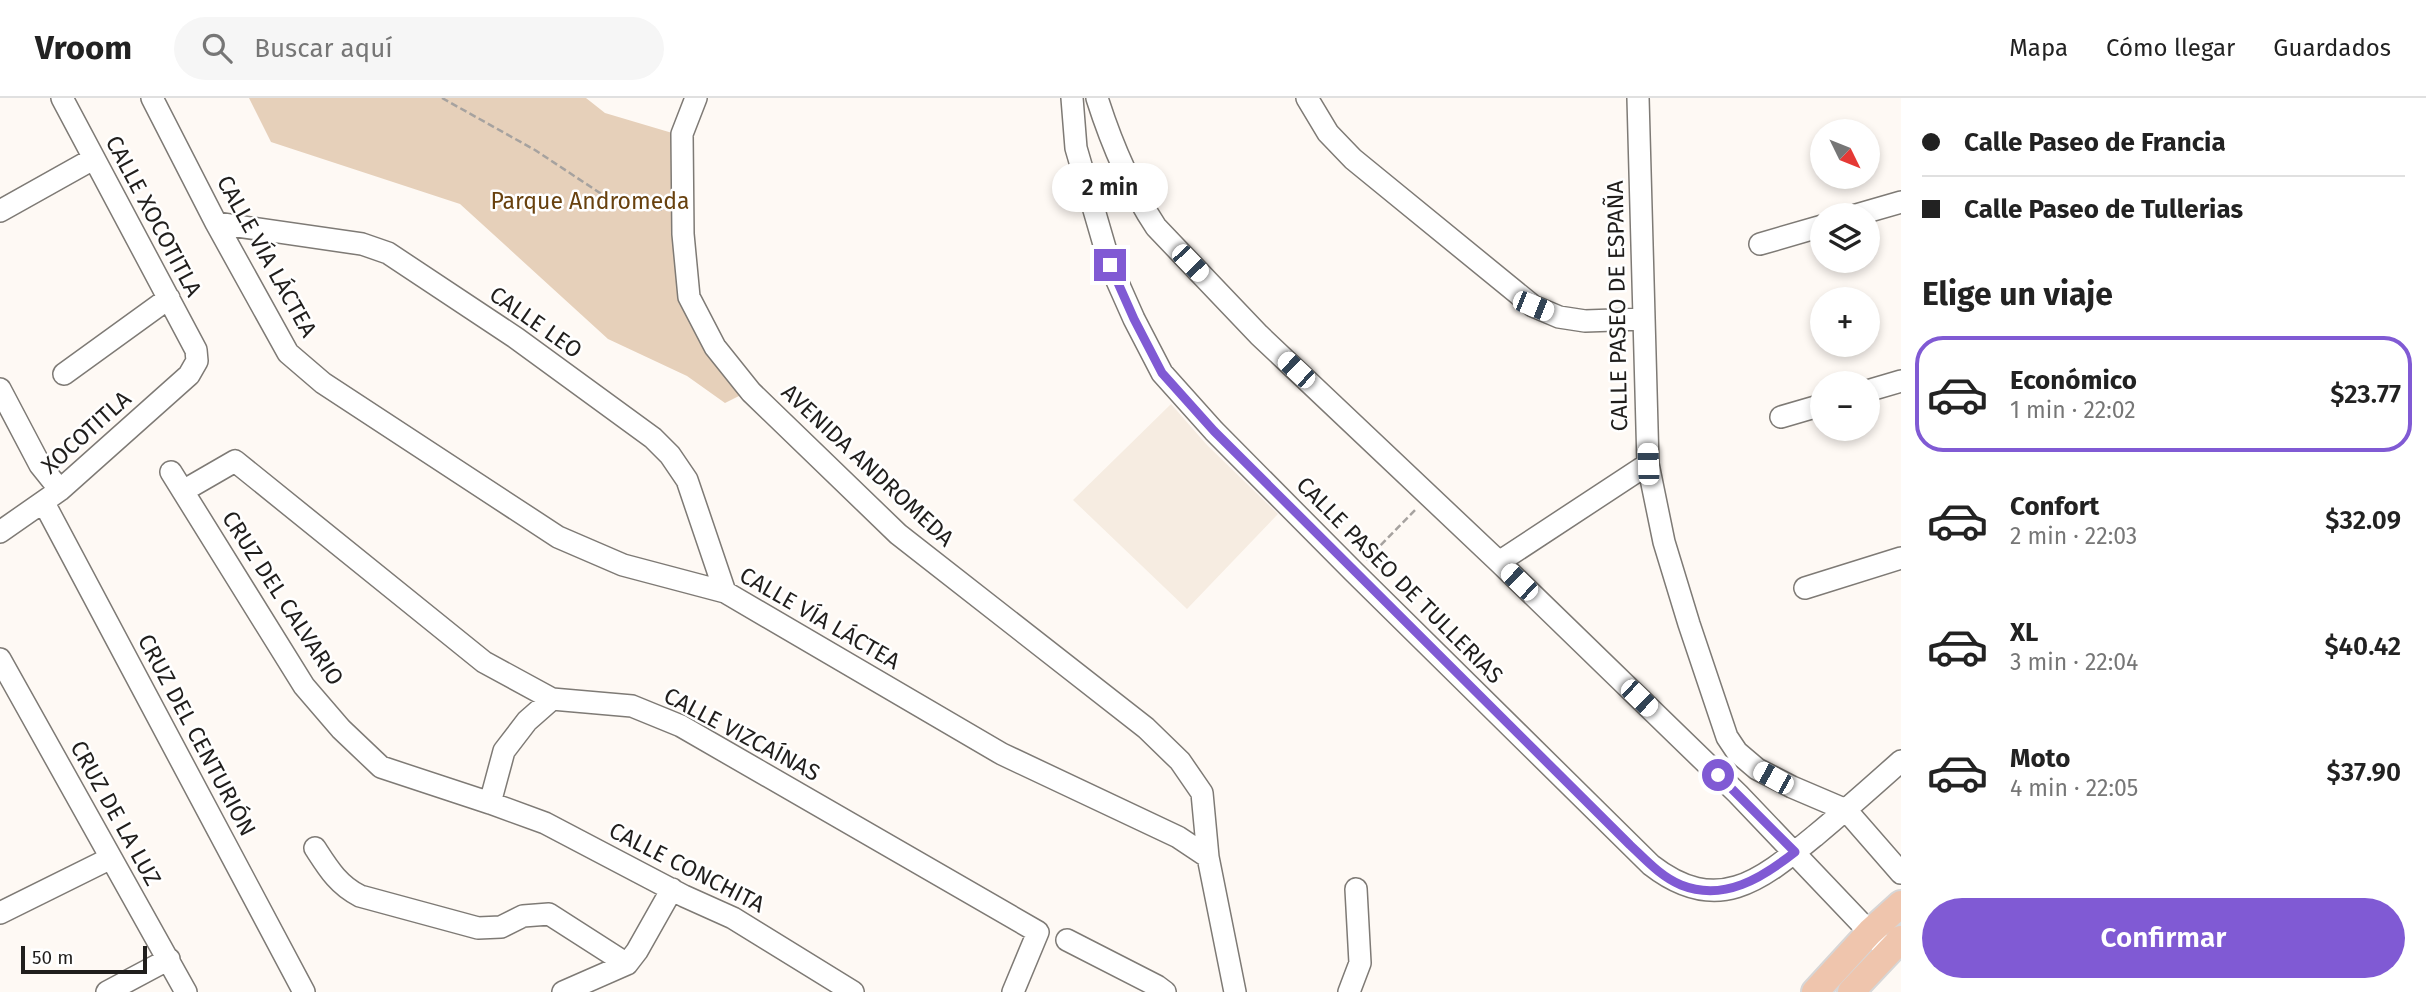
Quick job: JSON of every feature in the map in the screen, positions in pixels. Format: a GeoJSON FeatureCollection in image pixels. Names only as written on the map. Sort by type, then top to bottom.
{"type":"FeatureCollection","features":[{"type":"Feature","properties":{"kind":"main road"},"geometry":{"type":"LineString","coordinates":[[1852,992],[1886,941],[1901,904]]}},
{"type":"Feature","properties":{"kind":"main road"},"geometry":{"type":"LineString","coordinates":[[1815,992],[1886,941]]}},
{"type":"Feature","properties":{"kind":"street","name":"CALLE XOCOTITLA"},"geometry":{"type":"LineString","coordinates":[[62,98],[196,350],[197,361]]}},
{"type":"Feature","properties":{"kind":"street","name":"CALLE VÍA LÁCTEA"},"geometry":{"type":"LineString","coordinates":[[152,98],[216,223],[289,353],[323,383],[558,537],[623,565],[725,592],[1002,754],[1178,837],[1209,857]]}},
{"type":"Feature","properties":{"kind":"street","name":"AVENIDA ANDROMEDA"},"geometry":{"type":"LineString","coordinates":[[695,98],[682,134],[683,215],[689,298],[715,347],[751,392],[898,534],[1146,728],[1180,761],[1202,793],[1209,857]]}},
{"type":"Feature","properties":{"kind":"street","name":"CALLE PASEO DE TULLERIAS"},"geometry":{"type":"LineString","coordinates":[[1072,98],[1076,148],[1110,265],[1162,373],[1214,431],[1354,572],[1620,835],[1664,874],[1680,885],[1700,890],[1744,886],[1795,852],[1901,761]]}},
{"type":"Feature","properties":{"kind":"street"},"geometry":{"type":"LineString","coordinates":[[1097,98],[1107,127],[1146,212],[1156,227],[1259,335],[1499,562],[1886,941]]}},
{"type":"Feature","properties":{"kind":"street"},"geometry":{"type":"LineString","coordinates":[[1307,98],[1328,133],[1353,159],[1533,306],[1559,317],[1585,321],[1644,319]]}},
{"type":"Feature","properties":{"kind":"street","name":"CALLE PASEO DE ESPAÑA"},"geometry":{"type":"LineString","coordinates":[[1638,98],[1648,464],[1664,542],[1727,737],[1737,752],[1757,769],[1846,810],[1901,873]]}},
{"type":"Feature","properties":{"kind":"street"},"geometry":{"type":"LineString","coordinates":[[0,211],[93,159]]}},
{"type":"Feature","properties":{"kind":"street"},"geometry":{"type":"LineString","coordinates":[[1880,208],[1901,202]]}},
{"type":"Feature","properties":{"kind":"street","name":"CALLE LEO"},"geometry":{"type":"LineString","coordinates":[[216,223],[362,244],[388,253],[516,338],[653,438],[670,455],[687,480],[725,592]]}},
{"type":"Feature","properties":{"kind":"street"},"geometry":{"type":"LineString","coordinates":[[1760,244],[1810,229]]}},
{"type":"Feature","properties":{"kind":"street"},"geometry":{"type":"LineString","coordinates":[[64,374],[169,298]]}},
{"type":"Feature","properties":{"kind":"street","name":"XOCOTITLA"},"geometry":{"type":"LineString","coordinates":[[0,532],[52,496],[189,375],[197,361]]}},
{"type":"Feature","properties":{"kind":"street"},"geometry":{"type":"LineString","coordinates":[[1880,387],[1901,381]]}},
{"type":"Feature","properties":{"kind":"street","name":"CRUZ DEL CENTURIÓN"},"geometry":{"type":"LineString","coordinates":[[0,389],[304,992]]}},
{"type":"Feature","properties":{"kind":"street"},"geometry":{"type":"LineString","coordinates":[[1781,417],[1810,409]]}},
{"type":"Feature","properties":{"kind":"street","name":"CALLE VIZCAÍNAS"},"geometry":{"type":"LineString","coordinates":[[183,491],[235,461],[484,662],[552,699],[632,706],[681,726],[1038,932],[1013,992]]}},
{"type":"Feature","properties":{"kind":"street"},"geometry":{"type":"LineString","coordinates":[[1499,562],[1648,464]]}},
{"type":"Feature","properties":{"kind":"street","name":"CRUZ DEL CALVARIO"},"geometry":{"type":"LineString","coordinates":[[171,472],[304,686],[341,729],[381,767],[490,803]]}},
{"type":"Feature","properties":{"kind":"street"},"geometry":{"type":"LineString","coordinates":[[1805,588],[1901,558]]}},
{"type":"Feature","properties":{"kind":"street","name":"CRUZ DE LA LUZ"},"geometry":{"type":"LineString","coordinates":[[0,659],[186,992]]}},
{"type":"Feature","properties":{"kind":"street"},"geometry":{"type":"LineString","coordinates":[[490,803],[504,751],[527,721],[552,699]]}},
{"type":"Feature","properties":{"kind":"street"},"geometry":{"type":"LineString","coordinates":[[1738,794],[1757,769]]}},
{"type":"Feature","properties":{"kind":"street","name":"CALLE CONCHITA"},"geometry":{"type":"LineString","coordinates":[[490,803],[545,824],[733,918],[853,992]]}},
{"type":"Feature","properties":{"kind":"street"},"geometry":{"type":"LineString","coordinates":[[315,848],[335,878],[348,890],[360,896],[478,928],[501,926],[523,916],[549,914],[627,964]]}},
{"type":"Feature","properties":{"kind":"street"},"geometry":{"type":"LineString","coordinates":[[1209,857],[1235,992]]}},
{"type":"Feature","properties":{"kind":"street"},"geometry":{"type":"LineString","coordinates":[[0,913],[111,858]]}},
{"type":"Feature","properties":{"kind":"street"},"geometry":{"type":"LineString","coordinates":[[562,992],[627,964],[672,889]]}},
{"type":"Feature","properties":{"kind":"street"},"geometry":{"type":"LineString","coordinates":[[1349,992],[1360,963],[1356,889]]}},
{"type":"Feature","properties":{"kind":"street"},"geometry":{"type":"LineString","coordinates":[[1067,940],[1165,992]]}},
{"type":"Feature","properties":{"kind":"street"},"geometry":{"type":"LineString","coordinates":[[107,992],[169,959]]}},
{"type":"Feature","properties":{"kind":"path"},"geometry":{"type":"LineString","coordinates":[[442,98],[535,150],[600,193],[683,215]]}},
{"type":"Feature","properties":{"kind":"path"},"geometry":{"type":"LineString","coordinates":[[1354,572],[1429,496]]}},
{"type":"Feature","properties":{"kind":"shaded area"},"geometry":{"type":"Polygon","coordinates":[[[1171,404],[1207,445],[1278,514],[1187,609],[1073,500],[1171,404]]]}},
{"type":"Feature","properties":{"kind":"green space","name":"Parque Andromeda"},"geometry":{"type":"Polygon","coordinates":[[[249,98],[586,98],[605,113],[679,135],[683,296],[741,395],[725,403],[687,376],[608,339],[460,204],[271,142],[249,98]]]}},
{"type":"Feature","properties":{"kind":"route"},"geometry":{"type":"LineString","coordinates":[[1110,265],[1162,373],[1214,431],[1651,865],[1680,885],[1700,890],[1744,886],[1795,852],[1718,775]]}}]}
